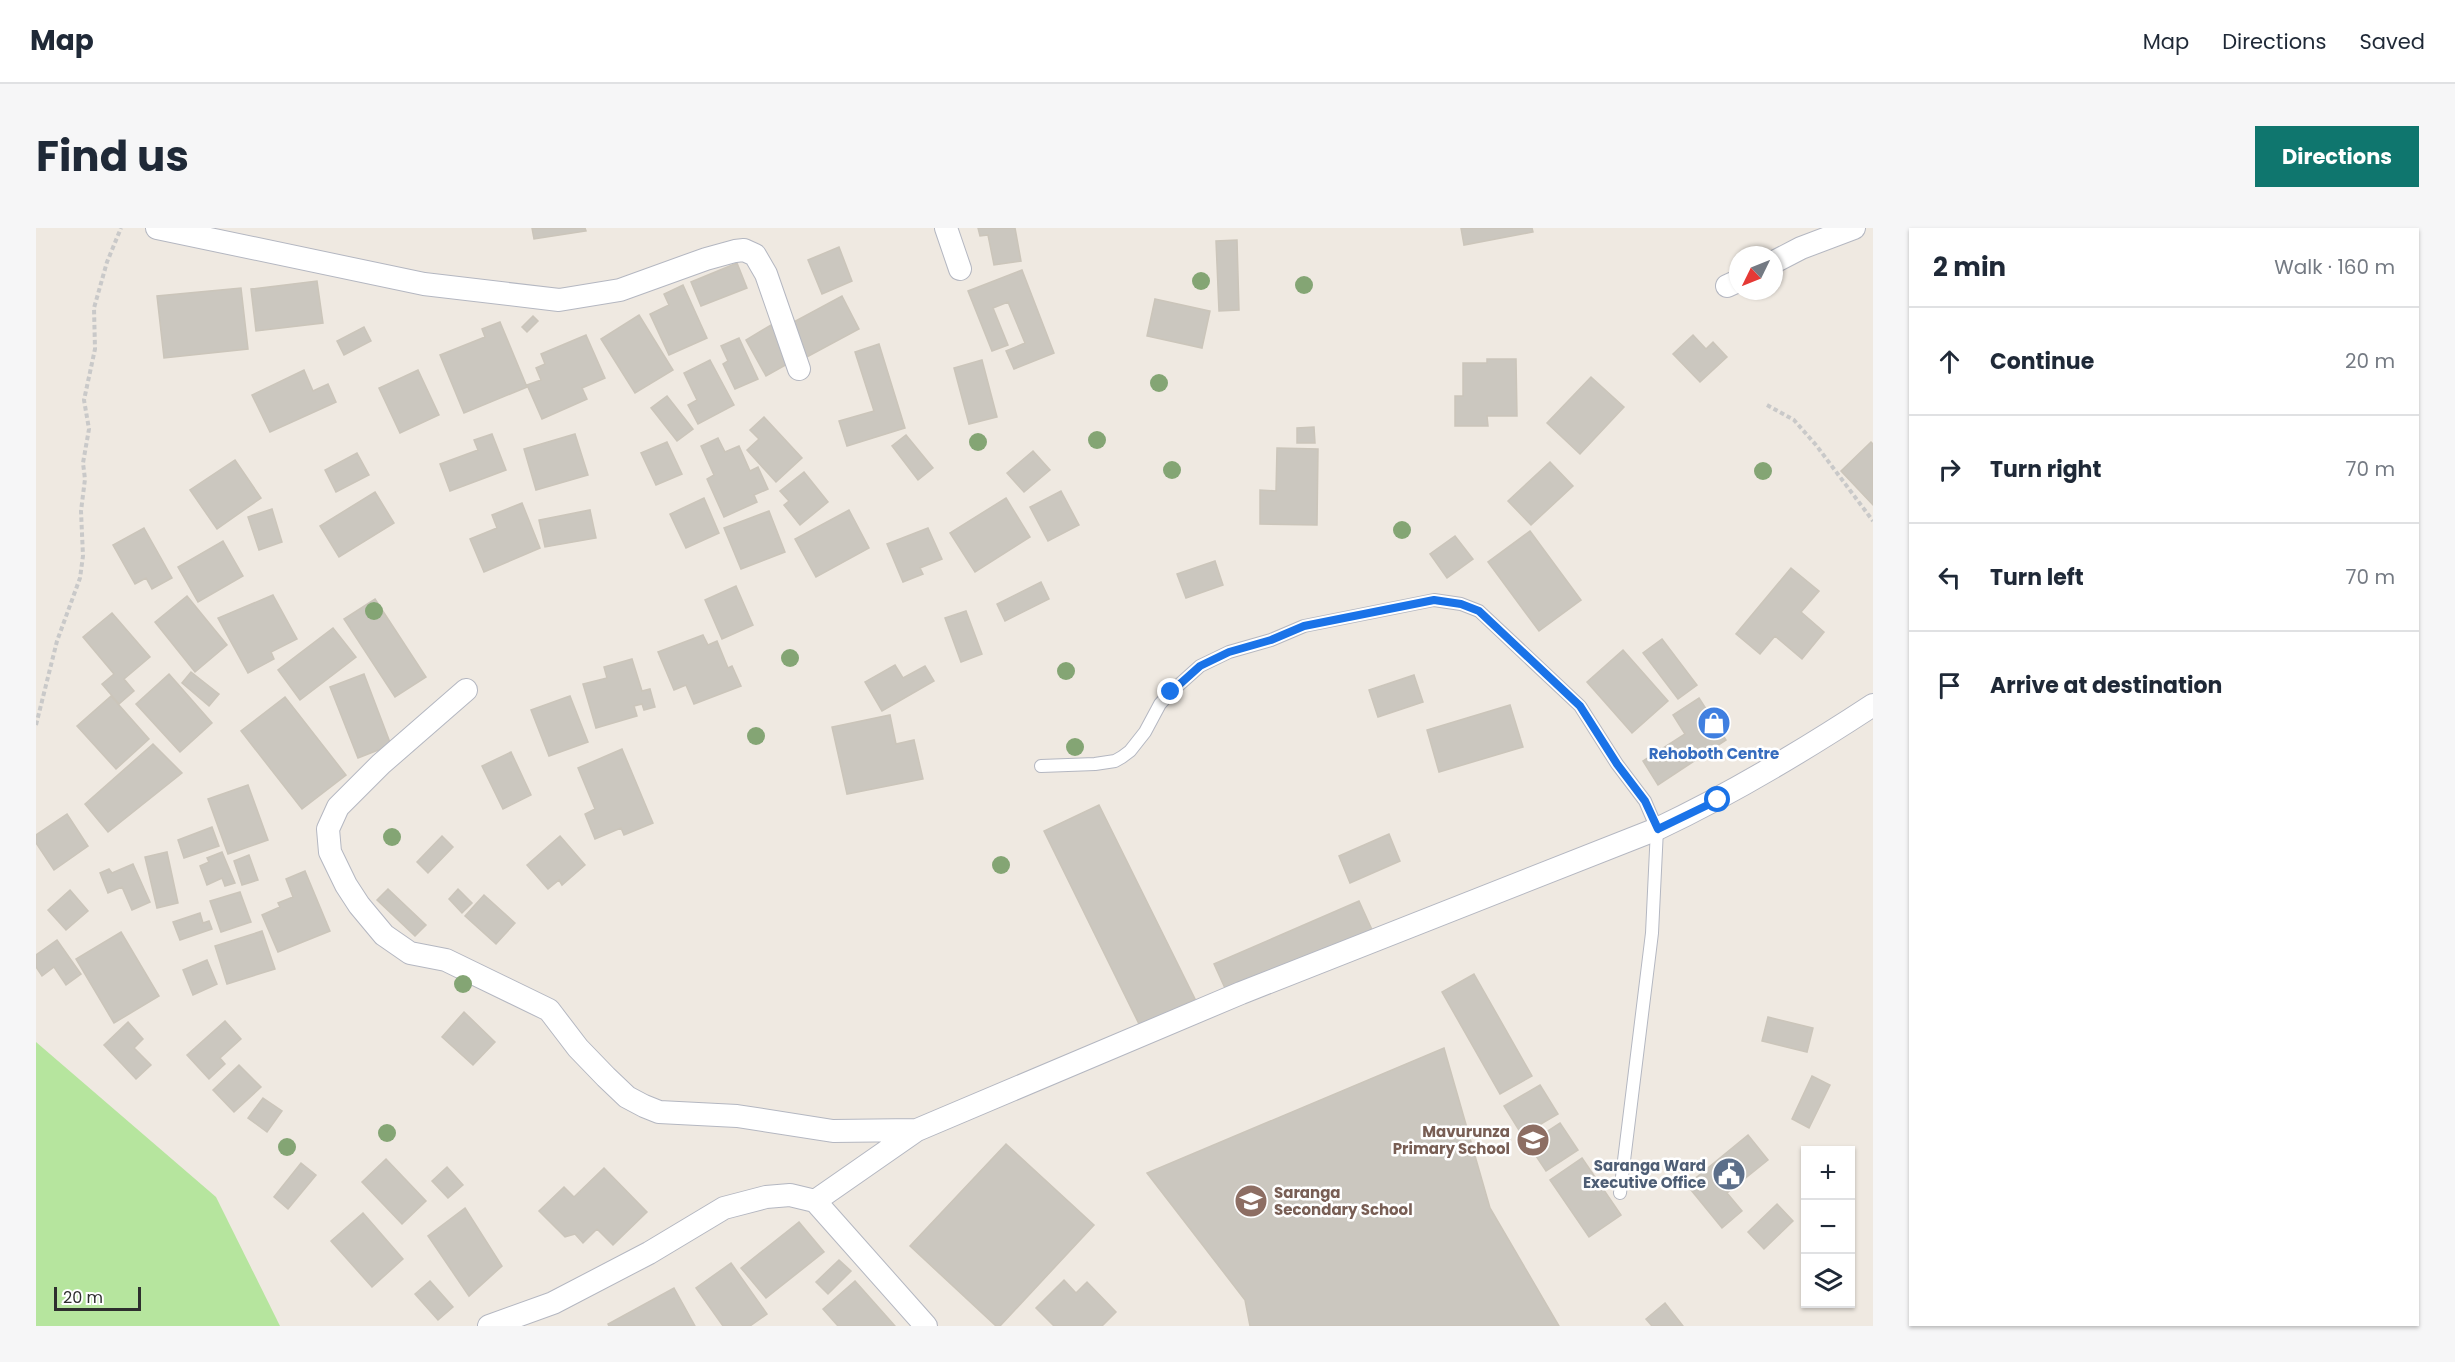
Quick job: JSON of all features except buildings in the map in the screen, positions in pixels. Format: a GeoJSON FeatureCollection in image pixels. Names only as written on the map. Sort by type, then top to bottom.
{"type":"FeatureCollection","features":[{"type":"Feature","properties":{"kind":"street"},"geometry":{"type":"LineString","coordinates":[[157,228],[424,284],[559,300],[620,290],[706,259],[744,250],[755,255],[766,274],[799,369]]}},
{"type":"Feature","properties":{"kind":"street"},"geometry":{"type":"LineString","coordinates":[[946,228],[960,269]]}},
{"type":"Feature","properties":{"kind":"street"},"geometry":{"type":"LineString","coordinates":[[1783,257],[1854,228]]}},
{"type":"Feature","properties":{"kind":"street"},"geometry":{"type":"LineString","coordinates":[[466,690],[381,764],[338,807],[328,829],[330,852],[346,885],[384,935],[410,953],[446,960],[549,1010],[578,1048],[627,1097],[659,1112],[737,1116],[833,1131],[917,1130]]}},
{"type":"Feature","properties":{"kind":"street"},"geometry":{"type":"LineString","coordinates":[[815,1201],[917,1130],[1241,993],[1658,829],[1744,785],[1873,705]]}},
{"type":"Feature","properties":{"kind":"street"},"geometry":{"type":"LineString","coordinates":[[489,1326],[553,1303],[649,1253],[724,1208],[746,1200],[774,1196],[801,1196],[815,1201],[926,1326]]}},
{"type":"Feature","properties":{"kind":"lane"},"geometry":{"type":"LineString","coordinates":[[1041,766],[1095,764],[1115,761],[1122,757],[1130,751],[1145,732],[1160,704],[1171,692],[1200,666],[1229,652],[1271,640],[1304,626],[1434,600],[1461,604],[1479,611],[1580,706],[1617,764],[1645,801],[1658,829],[1652,933],[1620,1193]]}},
{"type":"Feature","properties":{"kind":"path"},"geometry":{"type":"LineString","coordinates":[[36,725],[57,641],[80,578],[83,556],[81,511],[85,479],[83,463],[89,429],[84,400],[95,350],[94,308],[107,262],[121,228]]}},
{"type":"Feature","properties":{"kind":"path"},"geometry":{"type":"LineString","coordinates":[[1767,405],[1794,420],[1816,445],[1873,521]]}},
{"type":"Feature","properties":{"kind":"green space"},"geometry":{"type":"Polygon","coordinates":[[[36,1042],[216,1197],[280,1326],[36,1326],[36,1042]]]}},
{"type":"Feature","properties":{"kind":"place","name":"Rehoboth Centre"},"geometry":{"type":"Point","coordinates":[1714,723]}},
{"type":"Feature","properties":{"kind":"place","name":"Mavurunza Primary School"},"geometry":{"type":"Point","coordinates":[1533,1140]}},
{"type":"Feature","properties":{"kind":"place","name":"Saranga Ward Executive Office"},"geometry":{"type":"Point","coordinates":[1729,1174]}},
{"type":"Feature","properties":{"kind":"place","name":"Saranga Secondary School"},"geometry":{"type":"Point","coordinates":[1251,1201]}},
{"type":"Feature","properties":{"kind":"route"},"geometry":{"type":"LineString","coordinates":[[1171,692],[1200,666],[1229,652],[1271,640],[1304,626],[1350,615],[1409,607],[1434,600],[1461,604],[1479,611],[1580,706],[1617,764],[1645,801],[1658,829],[1718,800]]}}]}
